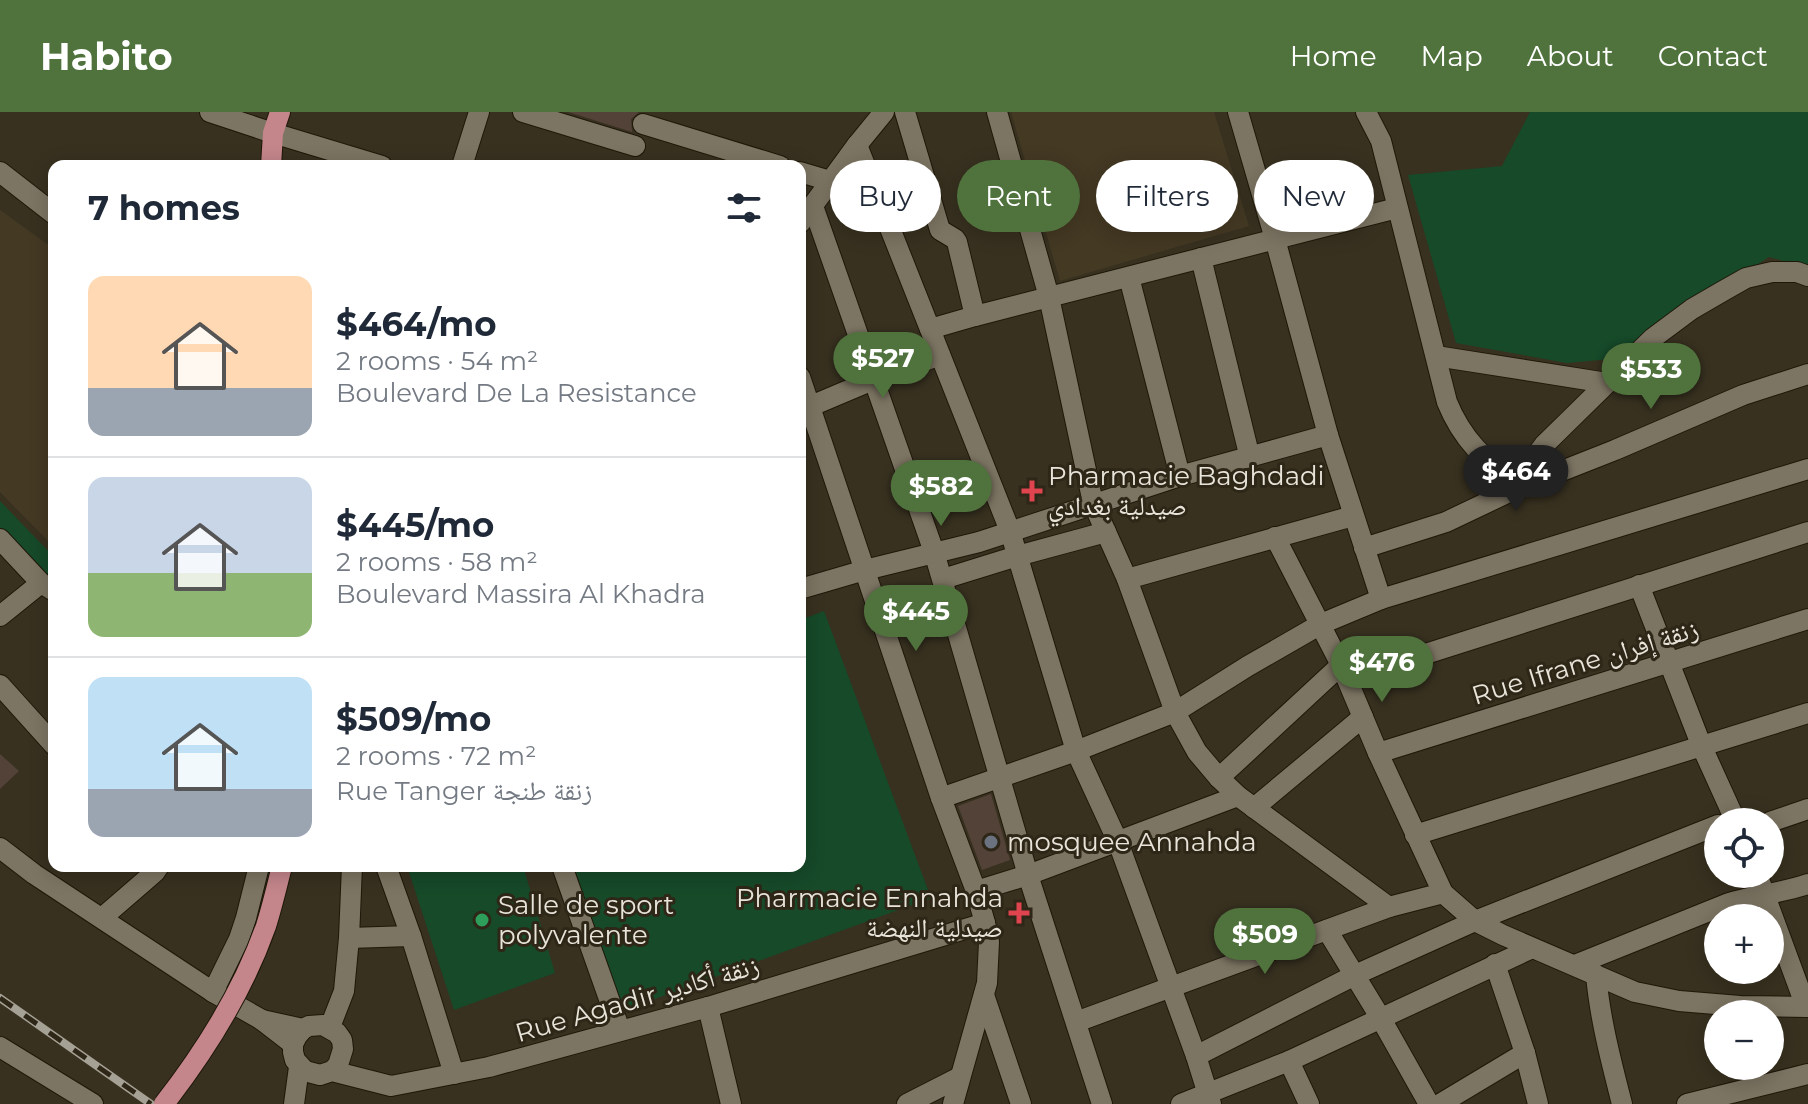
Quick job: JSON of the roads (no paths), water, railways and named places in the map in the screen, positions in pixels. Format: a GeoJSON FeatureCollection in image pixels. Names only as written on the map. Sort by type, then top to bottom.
{"type":"FeatureCollection","features":[{"type":"Feature","properties":{"kind":"main road"},"geometry":{"type":"LineString","coordinates":[[271,160],[273,133],[280,112]]}},
{"type":"Feature","properties":{"kind":"main road"},"geometry":{"type":"LineString","coordinates":[[164,1104],[210,1040],[233,1000],[266,926],[280,872]]}},
{"type":"Feature","properties":{"kind":"street"},"geometry":{"type":"LineString","coordinates":[[210,112],[362,160]]}},
{"type":"Feature","properties":{"kind":"street"},"geometry":{"type":"LineString","coordinates":[[464,160],[479,112]]}},
{"type":"Feature","properties":{"kind":"street"},"geometry":{"type":"LineString","coordinates":[[523,112],[632,156],[644,118],[763,160]]}},
{"type":"Feature","properties":{"kind":"street"},"geometry":{"type":"LineString","coordinates":[[846,160],[884,112]]}},
{"type":"Feature","properties":{"kind":"street"},"geometry":{"type":"LineString","coordinates":[[905,112],[940,230],[957,242],[975,316]]}},
{"type":"Feature","properties":{"kind":"street"},"geometry":{"type":"LineString","coordinates":[[997,112],[1049,297],[1093,503],[1127,579],[1175,712],[1197,752],[1219,778],[1246,802],[1389,907]]}},
{"type":"Feature","properties":{"kind":"street"},"geometry":{"type":"LineString","coordinates":[[1238,112],[1328,435],[1381,599]]}},
{"type":"Feature","properties":{"kind":"street"},"geometry":{"type":"LineString","coordinates":[[1366,112],[1381,141],[1447,402],[1460,429],[1513,488]]}},
{"type":"Feature","properties":{"kind":"street"},"geometry":{"type":"LineString","coordinates":[[857,145],[1010,531],[1076,751],[1118,842],[1209,1099]]}},
{"type":"Feature","properties":{"kind":"street"},"geometry":{"type":"LineString","coordinates":[[0,172],[48,209]]}},
{"type":"Feature","properties":{"kind":"street"},"geometry":{"type":"LineString","coordinates":[[806,174],[830,181],[806,215]]}},
{"type":"Feature","properties":{"kind":"street"},"geometry":{"type":"LineString","coordinates":[[813,206],[943,579],[1028,875],[1102,1104]]}},
{"type":"Feature","properties":{"kind":"street"},"geometry":{"type":"LineString","coordinates":[[930,329],[1397,208]]}},
{"type":"Feature","properties":{"kind":"street"},"geometry":{"type":"LineString","coordinates":[[1201,258],[1250,458]]}},
{"type":"Feature","properties":{"kind":"street"},"geometry":{"type":"LineString","coordinates":[[1513,488],[1544,445],[1653,338],[1692,309],[1746,278],[1772,272],[1797,272],[1808,276]]}},
{"type":"Feature","properties":{"kind":"street"},"geometry":{"type":"LineString","coordinates":[[1129,277],[1180,476]]}},
{"type":"Feature","properties":{"kind":"street"},"geometry":{"type":"LineString","coordinates":[[940,355],[875,379],[808,417],[865,570],[985,923],[989,966],[984,995],[953,1104]]}},
{"type":"Feature","properties":{"kind":"street"},"geometry":{"type":"LineString","coordinates":[[1436,356],[1607,383]]}},
{"type":"Feature","properties":{"kind":"street"},"geometry":{"type":"LineString","coordinates":[[1364,548],[1446,522],[1513,488],[1615,450],[1743,395],[1808,374]]}},
{"type":"Feature","properties":{"kind":"street"},"geometry":{"type":"LineString","coordinates":[[806,587],[979,542],[1180,476],[1328,435]]}},
{"type":"Feature","properties":{"kind":"street"},"geometry":{"type":"LineString","coordinates":[[941,798],[1076,751],[1175,712],[1321,624],[1381,599],[1808,469]]}},
{"type":"Feature","properties":{"kind":"street"},"geometry":{"type":"LineString","coordinates":[[1127,579],[1353,516]]}},
{"type":"Feature","properties":{"kind":"street"},"geometry":{"type":"LineString","coordinates":[[943,579],[1106,532]]}},
{"type":"Feature","properties":{"kind":"street"},"geometry":{"type":"LineString","coordinates":[[1219,778],[1344,672],[1808,532]]}},
{"type":"Feature","properties":{"kind":"street"},"geometry":{"type":"LineString","coordinates":[[1275,537],[1344,672],[1443,893],[1475,921],[1530,949],[1635,992],[1679,1001],[1807,1007],[1798,958],[1762,888]]}},
{"type":"Feature","properties":{"kind":"street"},"geometry":{"type":"LineString","coordinates":[[0,539],[47,587],[0,616]]}},
{"type":"Feature","properties":{"kind":"street"},"geometry":{"type":"LineString","coordinates":[[1639,585],[1723,808]]}},
{"type":"Feature","properties":{"kind":"street","name":"Rue Ifrane زنقة إفران"},"geometry":{"type":"LineString","coordinates":[[1378,753],[1808,619]]}},
{"type":"Feature","properties":{"kind":"street"},"geometry":{"type":"LineString","coordinates":[[0,685],[48,738]]}},
{"type":"Feature","properties":{"kind":"street"},"geometry":{"type":"LineString","coordinates":[[1415,835],[1808,713]]}},
{"type":"Feature","properties":{"kind":"street"},"geometry":{"type":"LineString","coordinates":[[976,891],[1246,802],[1363,717]]}},
{"type":"Feature","properties":{"kind":"street"},"geometry":{"type":"LineString","coordinates":[[1784,817],[1808,809]]}},
{"type":"Feature","properties":{"kind":"street"},"geometry":{"type":"LineString","coordinates":[[1196,1056],[1355,975],[1475,921],[1704,831]]}},
{"type":"Feature","properties":{"kind":"street"},"geometry":{"type":"LineString","coordinates":[[0,848],[34,874],[213,992],[298,1037]]}},
{"type":"Feature","properties":{"kind":"street"},"geometry":{"type":"LineString","coordinates":[[103,917],[155,872]]}},
{"type":"Feature","properties":{"kind":"street"},"geometry":{"type":"LineString","coordinates":[[213,992],[239,939],[258,872]]}},
{"type":"Feature","properties":{"kind":"street"},"geometry":{"type":"LineString","coordinates":[[330,1027],[344,991],[352,872]]}},
{"type":"Feature","properties":{"kind":"street"},"geometry":{"type":"LineString","coordinates":[[388,872],[454,1074]]}},
{"type":"Feature","properties":{"kind":"street"},"geometry":{"type":"LineString","coordinates":[[564,872],[620,1030]]}},
{"type":"Feature","properties":{"kind":"street"},"geometry":{"type":"LineString","coordinates":[[1575,965],[1719,907],[1808,884]]}},
{"type":"Feature","properties":{"kind":"street"},"geometry":{"type":"LineString","coordinates":[[1076,1022],[1389,907],[1443,893]]}},
{"type":"Feature","properties":{"kind":"street","name":"Rue Agadir زنقة أكادير"},"geometry":{"type":"LineString","coordinates":[[391,1086],[489,1067],[708,1007],[985,923]]}},
{"type":"Feature","properties":{"kind":"street"},"geometry":{"type":"LineString","coordinates":[[1327,930],[1429,1104]]}},
{"type":"Feature","properties":{"kind":"street"},"geometry":{"type":"LineString","coordinates":[[349,938],[411,936]]}},
{"type":"Feature","properties":{"kind":"street"},"geometry":{"type":"LineString","coordinates":[[1181,1104],[1209,1099],[1530,949]]}},
{"type":"Feature","properties":{"kind":"street"},"geometry":{"type":"LineString","coordinates":[[1495,964],[1525,1053],[1538,1104]]}},
{"type":"Feature","properties":{"kind":"street"},"geometry":{"type":"LineString","coordinates":[[1596,975],[1598,1005],[1622,1104]]}},
{"type":"Feature","properties":{"kind":"street"},"geometry":{"type":"LineString","coordinates":[[984,995],[1021,1104]]}},
{"type":"Feature","properties":{"kind":"street"},"geometry":{"type":"LineString","coordinates":[[708,1007],[731,1104]]}},
{"type":"Feature","properties":{"kind":"street"},"geometry":{"type":"LineString","coordinates":[[296,1104],[326,1073],[338,1065],[343,1049],[342,1040],[330,1027],[316,1024],[298,1037],[295,1060],[299,1067],[312,1074],[326,1073],[391,1086]]}},
{"type":"Feature","properties":{"kind":"street"},"geometry":{"type":"LineString","coordinates":[[0,1047],[93,1104]]}},
{"type":"Feature","properties":{"kind":"street"},"geometry":{"type":"LineString","coordinates":[[343,1049],[391,1086]]}},
{"type":"Feature","properties":{"kind":"street"},"geometry":{"type":"LineString","coordinates":[[1440,1104],[1525,1053]]}},
{"type":"Feature","properties":{"kind":"street"},"geometry":{"type":"LineString","coordinates":[[1289,1061],[1309,1104]]}},
{"type":"Feature","properties":{"kind":"street"},"geometry":{"type":"LineString","coordinates":[[296,1104],[299,1067]]}},
{"type":"Feature","properties":{"kind":"street"},"geometry":{"type":"LineString","coordinates":[[1687,1104],[1808,1074]]}},
{"type":"Feature","properties":{"kind":"street"},"geometry":{"type":"LineString","coordinates":[[907,1104],[960,1077]]}},
{"type":"Feature","properties":{"kind":"railway"},"geometry":{"type":"LineString","coordinates":[[0,998],[151,1104]]}},
{"type":"Feature","properties":{"kind":"place","name":"Pharmacie Baghdadi صيدلية بغدادي"},"geometry":{"type":"Point","coordinates":[1032,491]}},
{"type":"Feature","properties":{"kind":"place","name":"mosquee Annahda"},"geometry":{"type":"Point","coordinates":[991,842]}},
{"type":"Feature","properties":{"kind":"place","name":"Pharmacie Ennahda صيدلية النهضة"},"geometry":{"type":"Point","coordinates":[1019,913]}},
{"type":"Feature","properties":{"kind":"place","name":"Salle de sport polyvalente"},"geometry":{"type":"Point","coordinates":[482,920]}}]}
